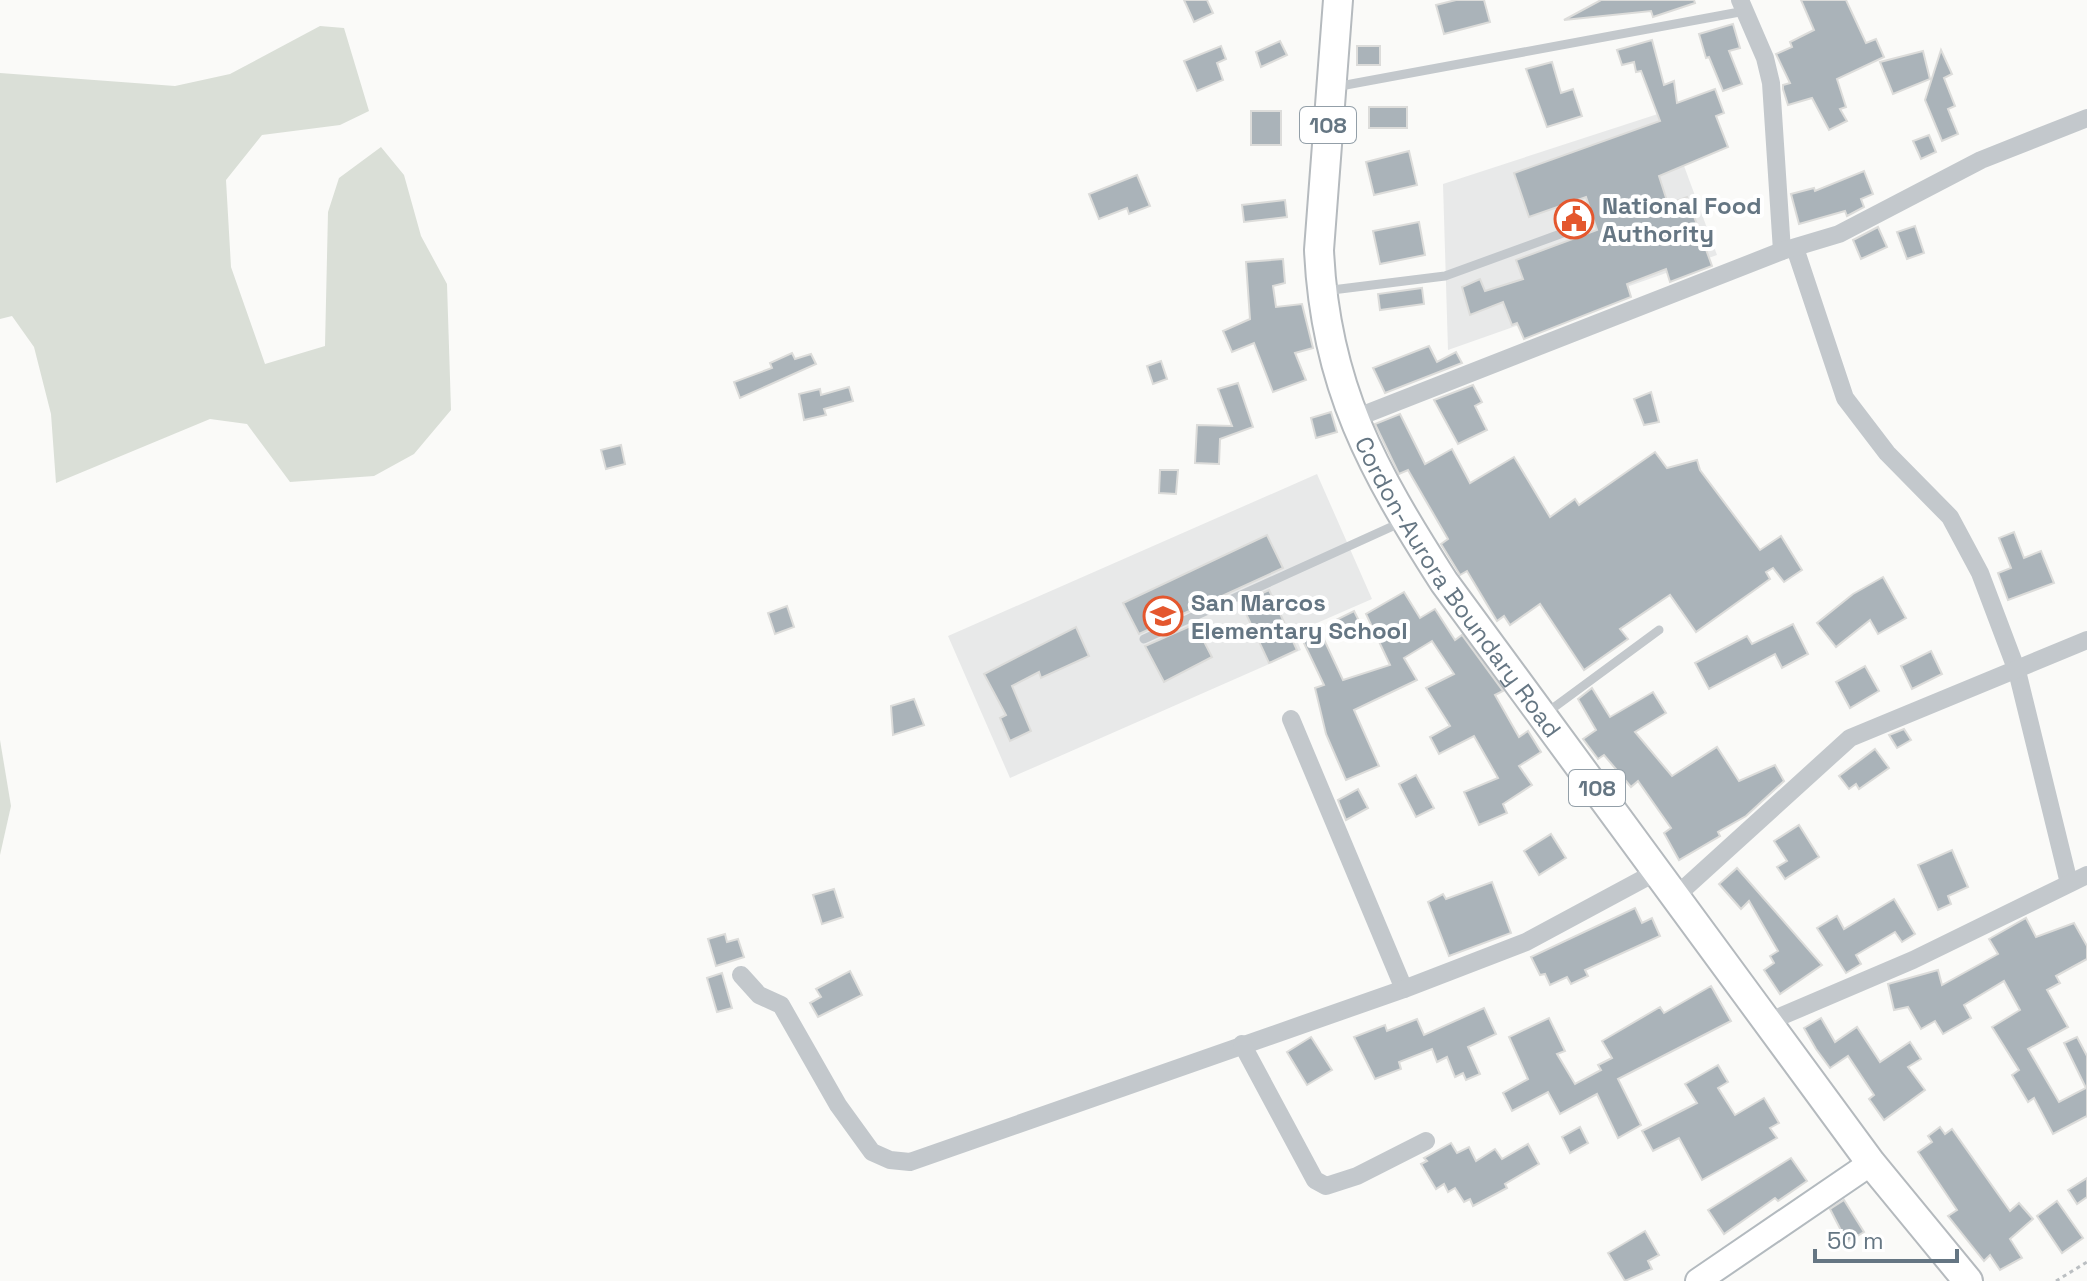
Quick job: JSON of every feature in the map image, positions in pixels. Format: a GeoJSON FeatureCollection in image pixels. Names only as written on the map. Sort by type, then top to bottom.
{"type":"FeatureCollection","features":[{"type":"Feature","properties":{"kind":"main road","name":"Cordon-Aurora Boundary Road"},"geometry":{"type":"LineString","coordinates":[[1338,0],[1319,250],[1321,291],[1339,382],[1380,480],[1444,582],[1770,1021],[1871,1163],[1968,1281]]}},
{"type":"Feature","properties":{"kind":"street"},"geometry":{"type":"LineString","coordinates":[[1742,6],[1771,83],[1789,250],[1845,398],[1887,453],[1927,491],[1960,530],[1980,573],[2017,671],[2069,883]]}},
{"type":"Feature","properties":{"kind":"street"},"geometry":{"type":"LineString","coordinates":[[1353,419],[1789,250],[1839,234],[1981,160],[2087,118]]}},
{"type":"Feature","properties":{"kind":"street"},"geometry":{"type":"LineString","coordinates":[[1677,895],[1850,738],[2087,640]]}},
{"type":"Feature","properties":{"kind":"street"},"geometry":{"type":"LineString","coordinates":[[1291,719],[1404,989]]}},
{"type":"Feature","properties":{"kind":"street"},"geometry":{"type":"LineString","coordinates":[[741,975],[759,995],[781,1005],[855,1133],[872,1152],[890,1160],[910,1162],[1404,989],[1526,942],[1658,871]]}},
{"type":"Feature","properties":{"kind":"street"},"geometry":{"type":"LineString","coordinates":[[1770,1021],[1913,960],[2087,875]]}},
{"type":"Feature","properties":{"kind":"street"},"geometry":{"type":"LineString","coordinates":[[1242,1044],[1315,1180],[1326,1186],[1357,1176],[1426,1141]]}},
{"type":"Feature","properties":{"kind":"street"},"geometry":{"type":"LineString","coordinates":[[1698,1281],[1871,1163]]}},
{"type":"Feature","properties":{"kind":"lane"},"geometry":{"type":"LineString","coordinates":[[1332,88],[1742,6]]}},
{"type":"Feature","properties":{"kind":"lane"},"geometry":{"type":"LineString","coordinates":[[1321,291],[1445,276],[1585,225]]}},
{"type":"Feature","properties":{"kind":"lane"},"geometry":{"type":"LineString","coordinates":[[1144,639],[1405,521]]}},
{"type":"Feature","properties":{"kind":"lane"},"geometry":{"type":"LineString","coordinates":[[1543,716],[1659,630]]}},
{"type":"Feature","properties":{"kind":"path"},"geometry":{"type":"LineString","coordinates":[[2056,1281],[2087,1262]]}},
{"type":"Feature","properties":{"kind":"shaded area"},"geometry":{"type":"Polygon","coordinates":[[[320,26],[344,28],[369,111],[340,125],[262,135],[226,180],[231,267],[265,364],[325,346],[328,212],[339,178],[381,147],[404,175],[421,236],[447,284],[451,410],[414,454],[374,476],[290,482],[247,424],[210,419],[56,483],[51,414],[34,347],[12,316],[0,319],[0,73],[175,86],[230,74],[320,26]]]}},
{"type":"Feature","properties":{"kind":"shaded area","name":"National Food Authority"},"geometry":{"type":"Polygon","coordinates":[[[1664,112],[1717,255],[1448,350],[1443,184],[1664,112]]]}},
{"type":"Feature","properties":{"kind":"shaded area","name":"San Marcos Elementary School"},"geometry":{"type":"Polygon","coordinates":[[[1317,474],[1372,599],[1294,633],[1301,650],[1010,778],[948,636],[1317,474]]]}},
{"type":"Feature","properties":{"kind":"shaded area"},"geometry":{"type":"Polygon","coordinates":[[[0,740],[11,806],[0,855],[0,740]]]}},
{"type":"Feature","properties":{"kind":"building"},"geometry":{"type":"Polygon","coordinates":[[[1184,0],[1207,0],[1213,13],[1194,22],[1184,0]]]}},
{"type":"Feature","properties":{"kind":"building"},"geometry":{"type":"Polygon","coordinates":[[[1456,0],[1484,0],[1490,22],[1444,34],[1436,5],[1456,0]]]}},
{"type":"Feature","properties":{"kind":"building"},"geometry":{"type":"Polygon","coordinates":[[[1601,0],[1694,0],[1695,3],[1653,17],[1651,11],[1564,20],[1601,0]]]}},
{"type":"Feature","properties":{"kind":"building"},"geometry":{"type":"Polygon","coordinates":[[[1801,0],[1846,0],[1866,43],[1876,39],[1884,57],[1837,79],[1846,107],[1840,109],[1847,121],[1829,130],[1812,98],[1788,105],[1783,89],[1783,85],[1790,83],[1776,54],[1792,47],[1790,42],[1814,30],[1801,0]]]}},
{"type":"Feature","properties":{"kind":"building"},"geometry":{"type":"Polygon","coordinates":[[[1733,24],[1740,48],[1729,51],[1742,84],[1723,91],[1709,57],[1706,58],[1699,34],[1733,24]]]}},
{"type":"Feature","properties":{"kind":"building"},"geometry":{"type":"Polygon","coordinates":[[[1652,40],[1664,85],[1674,81],[1677,103],[1715,89],[1724,113],[1716,116],[1728,147],[1659,176],[1668,204],[1687,197],[1712,266],[1670,282],[1666,269],[1627,284],[1631,297],[1524,339],[1517,323],[1512,325],[1503,302],[1470,315],[1462,287],[1480,279],[1485,291],[1523,279],[1516,260],[1597,230],[1586,197],[1529,217],[1514,173],[1660,121],[1641,71],[1636,72],[1634,62],[1622,65],[1617,50],[1652,40]]]}},
{"type":"Feature","properties":{"kind":"building"},"geometry":{"type":"Polygon","coordinates":[[[1280,41],[1287,55],[1261,67],[1256,52],[1280,41]]]}},
{"type":"Feature","properties":{"kind":"building"},"geometry":{"type":"Polygon","coordinates":[[[1221,46],[1226,59],[1217,63],[1223,80],[1197,91],[1184,61],[1221,46]]]}},
{"type":"Feature","properties":{"kind":"building"},"geometry":{"type":"Polygon","coordinates":[[[1357,46],[1380,46],[1380,65],[1357,65],[1357,46]]]}},
{"type":"Feature","properties":{"kind":"building"},"geometry":{"type":"Polygon","coordinates":[[[1941,50],[1952,74],[1944,78],[1955,106],[1948,109],[1958,134],[1942,141],[1925,100],[1941,50]]]}},
{"type":"Feature","properties":{"kind":"building"},"geometry":{"type":"Polygon","coordinates":[[[1923,51],[1930,79],[1893,94],[1880,62],[1923,51]]]}},
{"type":"Feature","properties":{"kind":"building"},"geometry":{"type":"Polygon","coordinates":[[[1552,62],[1561,93],[1573,89],[1582,116],[1547,127],[1526,69],[1552,62]]]}},
{"type":"Feature","properties":{"kind":"building"},"geometry":{"type":"Polygon","coordinates":[[[1369,107],[1407,107],[1407,128],[1369,128],[1369,107]]]}},
{"type":"Feature","properties":{"kind":"building"},"geometry":{"type":"Polygon","coordinates":[[[1251,111],[1281,111],[1281,145],[1251,145],[1251,111]]]}},
{"type":"Feature","properties":{"kind":"building"},"geometry":{"type":"Polygon","coordinates":[[[1929,135],[1936,152],[1921,159],[1913,141],[1929,135]]]}},
{"type":"Feature","properties":{"kind":"building"},"geometry":{"type":"Polygon","coordinates":[[[1409,151],[1417,185],[1374,195],[1366,162],[1409,151]]]}},
{"type":"Feature","properties":{"kind":"building"},"geometry":{"type":"Polygon","coordinates":[[[1864,171],[1873,194],[1861,199],[1864,207],[1847,216],[1845,211],[1799,224],[1791,194],[1814,188],[1815,191],[1864,171]]]}},
{"type":"Feature","properties":{"kind":"building"},"geometry":{"type":"Polygon","coordinates":[[[1137,175],[1150,206],[1129,214],[1127,208],[1099,219],[1089,194],[1137,175]]]}},
{"type":"Feature","properties":{"kind":"building"},"geometry":{"type":"Polygon","coordinates":[[[1285,200],[1287,217],[1244,222],[1242,205],[1285,200]]]}},
{"type":"Feature","properties":{"kind":"building"},"geometry":{"type":"Polygon","coordinates":[[[1419,222],[1425,255],[1380,264],[1373,231],[1419,222]]]}},
{"type":"Feature","properties":{"kind":"building"},"geometry":{"type":"Polygon","coordinates":[[[1915,226],[1924,253],[1907,259],[1897,232],[1915,226]]]}},
{"type":"Feature","properties":{"kind":"building"},"geometry":{"type":"Polygon","coordinates":[[[1878,227],[1887,247],[1861,259],[1853,240],[1878,227]]]}},
{"type":"Feature","properties":{"kind":"building"},"geometry":{"type":"Polygon","coordinates":[[[1283,259],[1285,283],[1273,286],[1276,307],[1302,304],[1313,348],[1295,353],[1306,380],[1273,392],[1254,343],[1232,352],[1223,331],[1250,319],[1246,262],[1283,259]]]}},
{"type":"Feature","properties":{"kind":"building"},"geometry":{"type":"Polygon","coordinates":[[[1422,288],[1424,304],[1380,310],[1378,294],[1422,288]]]}},
{"type":"Feature","properties":{"kind":"building"},"geometry":{"type":"Polygon","coordinates":[[[1429,346],[1437,362],[1456,352],[1462,363],[1385,393],[1373,368],[1429,346]]]}},
{"type":"Feature","properties":{"kind":"building"},"geometry":{"type":"Polygon","coordinates":[[[792,353],[795,359],[811,354],[816,364],[740,398],[734,382],[772,368],[770,363],[792,353]]]}},
{"type":"Feature","properties":{"kind":"building"},"geometry":{"type":"Polygon","coordinates":[[[1161,361],[1167,379],[1153,384],[1147,366],[1161,361]]]}},
{"type":"Feature","properties":{"kind":"building"},"geometry":{"type":"Polygon","coordinates":[[[1238,383],[1253,427],[1220,439],[1219,464],[1195,463],[1197,425],[1232,426],[1218,389],[1238,383]]]}},
{"type":"Feature","properties":{"kind":"building"},"geometry":{"type":"Polygon","coordinates":[[[1473,385],[1482,402],[1475,406],[1487,430],[1458,444],[1434,400],[1473,385]]]}},
{"type":"Feature","properties":{"kind":"building"},"geometry":{"type":"Polygon","coordinates":[[[849,387],[853,401],[824,409],[826,415],[804,420],[799,394],[820,389],[821,395],[849,387]]]}},
{"type":"Feature","properties":{"kind":"building"},"geometry":{"type":"Polygon","coordinates":[[[1651,392],[1659,422],[1644,425],[1634,399],[1651,392]]]}},
{"type":"Feature","properties":{"kind":"building"},"geometry":{"type":"Polygon","coordinates":[[[1331,412],[1337,432],[1316,438],[1311,418],[1331,412]]]}},
{"type":"Feature","properties":{"kind":"building"},"geometry":{"type":"Polygon","coordinates":[[[1400,414],[1425,464],[1452,449],[1470,483],[1514,457],[1550,517],[1575,499],[1579,505],[1655,452],[1667,468],[1697,460],[1700,470],[1760,550],[1781,536],[1802,570],[1784,582],[1773,568],[1766,572],[1770,579],[1696,632],[1670,595],[1620,629],[1628,639],[1584,670],[1540,604],[1510,625],[1504,616],[1497,621],[1467,571],[1460,575],[1441,544],[1448,539],[1408,470],[1399,474],[1375,424],[1400,414]]]}},
{"type":"Feature","properties":{"kind":"building"},"geometry":{"type":"Polygon","coordinates":[[[621,445],[625,464],[606,469],[601,450],[621,445]]]}},
{"type":"Feature","properties":{"kind":"building"},"geometry":{"type":"Polygon","coordinates":[[[1160,470],[1178,470],[1176,494],[1159,493],[1160,470]]]}},
{"type":"Feature","properties":{"kind":"building"},"geometry":{"type":"Polygon","coordinates":[[[2014,532],[2024,558],[2041,551],[2054,583],[2008,600],[1998,573],[2011,568],[1999,538],[2014,532]]]}},
{"type":"Feature","properties":{"kind":"building"},"geometry":{"type":"Polygon","coordinates":[[[1267,535],[1283,568],[1139,634],[1123,603],[1267,535]]]}},
{"type":"Feature","properties":{"kind":"building"},"geometry":{"type":"Polygon","coordinates":[[[1883,577],[1906,618],[1878,634],[1870,620],[1836,647],[1817,623],[1853,594],[1883,577]]]}},
{"type":"Feature","properties":{"kind":"building"},"geometry":{"type":"Polygon","coordinates":[[[1269,590],[1297,650],[1269,663],[1241,603],[1269,590]]]}},
{"type":"Feature","properties":{"kind":"building"},"geometry":{"type":"Polygon","coordinates":[[[1404,592],[1420,618],[1435,609],[1455,640],[1462,635],[1503,691],[1495,695],[1519,737],[1528,731],[1541,752],[1519,766],[1532,785],[1503,804],[1507,813],[1479,825],[1464,792],[1498,778],[1474,736],[1439,754],[1430,737],[1450,726],[1426,688],[1454,674],[1432,641],[1404,658],[1417,680],[1354,710],[1379,766],[1346,780],[1326,734],[1315,688],[1324,685],[1303,641],[1321,633],[1343,680],[1390,665],[1366,614],[1404,592]]]}},
{"type":"Feature","properties":{"kind":"building"},"geometry":{"type":"Polygon","coordinates":[[[787,606],[794,627],[775,634],[768,613],[787,606]]]}},
{"type":"Feature","properties":{"kind":"building"},"geometry":{"type":"Polygon","coordinates":[[[1354,611],[1361,625],[1336,638],[1328,624],[1354,611]]]}},
{"type":"Feature","properties":{"kind":"building","name":"San Marcos Elementary School"},"geometry":{"type":"Polygon","coordinates":[[[1195,624],[1212,657],[1164,682],[1145,646],[1195,624]]]}},
{"type":"Feature","properties":{"kind":"building"},"geometry":{"type":"Polygon","coordinates":[[[1793,624],[1808,654],[1782,668],[1775,654],[1709,689],[1695,663],[1747,636],[1752,644],[1793,624]]]}},
{"type":"Feature","properties":{"kind":"building"},"geometry":{"type":"Polygon","coordinates":[[[1076,627],[1089,656],[1041,678],[1039,672],[1012,686],[1031,731],[1010,741],[1000,718],[1006,715],[984,674],[1076,627]]]}},
{"type":"Feature","properties":{"kind":"building"},"geometry":{"type":"Polygon","coordinates":[[[1931,651],[1942,674],[1912,689],[1901,666],[1931,651]]]}},
{"type":"Feature","properties":{"kind":"building"},"geometry":{"type":"Polygon","coordinates":[[[1865,666],[1879,691],[1850,708],[1836,682],[1865,666]]]}},
{"type":"Feature","properties":{"kind":"building"},"geometry":{"type":"Polygon","coordinates":[[[1592,688],[1610,717],[1653,692],[1666,713],[1635,732],[1672,776],[1717,747],[1739,781],[1775,765],[1784,781],[1746,816],[1718,832],[1720,836],[1679,860],[1664,833],[1671,828],[1638,781],[1631,787],[1604,755],[1598,759],[1583,739],[1596,730],[1578,699],[1592,688]]]}},
{"type":"Feature","properties":{"kind":"building"},"geometry":{"type":"Polygon","coordinates":[[[914,699],[924,725],[893,735],[891,706],[914,699]]]}},
{"type":"Feature","properties":{"kind":"building"},"geometry":{"type":"Polygon","coordinates":[[[1904,729],[1911,740],[1897,748],[1889,735],[1904,729]]]}},
{"type":"Feature","properties":{"kind":"building"},"geometry":{"type":"Polygon","coordinates":[[[1875,749],[1889,768],[1859,789],[1856,784],[1849,789],[1839,776],[1875,749]]]}},
{"type":"Feature","properties":{"kind":"building"},"geometry":{"type":"Polygon","coordinates":[[[1416,775],[1434,808],[1416,817],[1399,784],[1416,775]]]}},
{"type":"Feature","properties":{"kind":"building"},"geometry":{"type":"Polygon","coordinates":[[[1358,789],[1368,808],[1346,820],[1338,800],[1358,789]]]}},
{"type":"Feature","properties":{"kind":"building"},"geometry":{"type":"Polygon","coordinates":[[[1799,825],[1819,857],[1785,879],[1777,867],[1787,861],[1774,841],[1799,825]]]}},
{"type":"Feature","properties":{"kind":"building"},"geometry":{"type":"Polygon","coordinates":[[[1551,834],[1566,858],[1539,875],[1524,851],[1551,834]]]}},
{"type":"Feature","properties":{"kind":"building"},"geometry":{"type":"Polygon","coordinates":[[[1952,850],[1968,887],[1948,896],[1951,904],[1938,910],[1918,865],[1952,850]]]}},
{"type":"Feature","properties":{"kind":"building"},"geometry":{"type":"Polygon","coordinates":[[[1737,868],[1822,965],[1780,994],[1764,970],[1774,963],[1770,956],[1778,951],[1749,901],[1741,909],[1719,884],[1737,868]]]}},
{"type":"Feature","properties":{"kind":"building"},"geometry":{"type":"Polygon","coordinates":[[[1492,882],[1511,933],[1449,956],[1428,902],[1443,894],[1446,899],[1492,882]]]}},
{"type":"Feature","properties":{"kind":"building"},"geometry":{"type":"Polygon","coordinates":[[[834,889],[843,917],[822,924],[813,895],[834,889]]]}},
{"type":"Feature","properties":{"kind":"building"},"geometry":{"type":"Polygon","coordinates":[[[1894,899],[1915,934],[1902,942],[1895,932],[1856,955],[1861,964],[1846,973],[1817,928],[1837,916],[1844,929],[1894,899]]]}},
{"type":"Feature","properties":{"kind":"building"},"geometry":{"type":"Polygon","coordinates":[[[1635,908],[1642,923],[1652,918],[1660,936],[1585,970],[1588,976],[1571,984],[1567,977],[1550,985],[1545,974],[1540,975],[1531,957],[1635,908]]]}},
{"type":"Feature","properties":{"kind":"building"},"geometry":{"type":"Polygon","coordinates":[[[2026,918],[2036,937],[2074,923],[2087,946],[2087,959],[2056,976],[2060,983],[2047,990],[2068,1027],[2028,1049],[2059,1102],[2086,1088],[2064,1043],[2077,1037],[2087,1056],[2087,1116],[2053,1134],[2034,1098],[2028,1102],[2012,1075],[2019,1070],[1992,1027],[2020,1010],[2004,981],[1964,1005],[1971,1018],[1943,1034],[1935,1021],[1921,1029],[1908,1007],[1894,1010],[1888,984],[1938,970],[1942,985],[1998,954],[1989,939],[2026,918]]]}},
{"type":"Feature","properties":{"kind":"building"},"geometry":{"type":"Polygon","coordinates":[[[725,934],[727,942],[738,939],[744,957],[716,966],[708,939],[725,934]]]}},
{"type":"Feature","properties":{"kind":"building"},"geometry":{"type":"Polygon","coordinates":[[[850,971],[862,995],[818,1017],[810,1003],[821,997],[816,989],[850,971]]]}},
{"type":"Feature","properties":{"kind":"building"},"geometry":{"type":"Polygon","coordinates":[[[722,973],[732,1008],[717,1012],[707,978],[722,973]]]}},
{"type":"Feature","properties":{"kind":"building"},"geometry":{"type":"Polygon","coordinates":[[[1711,986],[1731,1021],[1618,1079],[1641,1125],[1618,1138],[1597,1094],[1560,1114],[1548,1092],[1512,1111],[1503,1093],[1528,1079],[1509,1037],[1549,1018],[1565,1051],[1557,1054],[1575,1084],[1601,1070],[1598,1065],[1612,1058],[1602,1041],[1660,1007],[1664,1013],[1711,986]]]}},
{"type":"Feature","properties":{"kind":"building"},"geometry":{"type":"Polygon","coordinates":[[[1484,1008],[1496,1034],[1468,1047],[1480,1074],[1466,1080],[1463,1073],[1455,1077],[1447,1057],[1437,1062],[1432,1049],[1399,1062],[1401,1069],[1375,1079],[1354,1037],[1385,1025],[1387,1031],[1417,1019],[1424,1035],[1484,1008]]]}},
{"type":"Feature","properties":{"kind":"building"},"geometry":{"type":"Polygon","coordinates":[[[1821,1018],[1835,1042],[1857,1027],[1880,1062],[1910,1042],[1921,1059],[1908,1067],[1925,1090],[1884,1120],[1869,1099],[1874,1095],[1848,1056],[1830,1068],[1816,1049],[1804,1028],[1821,1018]]]}},
{"type":"Feature","properties":{"kind":"building"},"geometry":{"type":"Polygon","coordinates":[[[1311,1037],[1332,1070],[1307,1085],[1287,1052],[1311,1037]]]}},
{"type":"Feature","properties":{"kind":"building"},"geometry":{"type":"Polygon","coordinates":[[[1718,1065],[1728,1082],[1718,1088],[1735,1115],[1764,1098],[1779,1123],[1770,1128],[1777,1138],[1702,1180],[1679,1138],[1653,1151],[1642,1131],[1697,1103],[1685,1084],[1718,1065]]]}},
{"type":"Feature","properties":{"kind":"building"},"geometry":{"type":"Polygon","coordinates":[[[1580,1127],[1588,1143],[1570,1153],[1562,1137],[1580,1127]]]}},
{"type":"Feature","properties":{"kind":"building"},"geometry":{"type":"Polygon","coordinates":[[[1940,1127],[1945,1134],[1952,1129],[2010,1211],[2019,1203],[2033,1219],[2010,1239],[2022,1258],[2000,1270],[1990,1255],[1984,1261],[1948,1216],[1957,1210],[1918,1152],[1932,1142],[1928,1136],[1940,1127]]]}},
{"type":"Feature","properties":{"kind":"building"},"geometry":{"type":"Polygon","coordinates":[[[1451,1143],[1457,1153],[1469,1147],[1476,1161],[1495,1149],[1502,1159],[1528,1144],[1539,1164],[1505,1184],[1507,1188],[1473,1206],[1470,1199],[1464,1202],[1455,1188],[1448,1192],[1444,1184],[1436,1189],[1421,1164],[1427,1161],[1424,1158],[1451,1143]]]}},
{"type":"Feature","properties":{"kind":"building"},"geometry":{"type":"Polygon","coordinates":[[[1791,1158],[1807,1181],[1778,1201],[1775,1198],[1724,1234],[1708,1210],[1791,1158]]]}},
{"type":"Feature","properties":{"kind":"building"},"geometry":{"type":"Polygon","coordinates":[[[2087,1178],[2087,1197],[2077,1204],[2068,1190],[2087,1178]]]}},
{"type":"Feature","properties":{"kind":"building"},"geometry":{"type":"Polygon","coordinates":[[[1844,1200],[1864,1232],[1847,1242],[1830,1209],[1844,1200]]]}},
{"type":"Feature","properties":{"kind":"building"},"geometry":{"type":"Polygon","coordinates":[[[2057,1201],[2083,1238],[2062,1253],[2037,1216],[2057,1201]]]}},
{"type":"Feature","properties":{"kind":"building"},"geometry":{"type":"Polygon","coordinates":[[[1645,1231],[1659,1255],[1648,1261],[1652,1269],[1625,1281],[1608,1253],[1645,1231]]]}},
{"type":"Feature","properties":{"kind":"place","name":"National Food Authority"},"geometry":{"type":"Point","coordinates":[1574,219]}},
{"type":"Feature","properties":{"kind":"place","name":"San Marcos Elementary School"},"geometry":{"type":"Point","coordinates":[1163,616]}}]}
